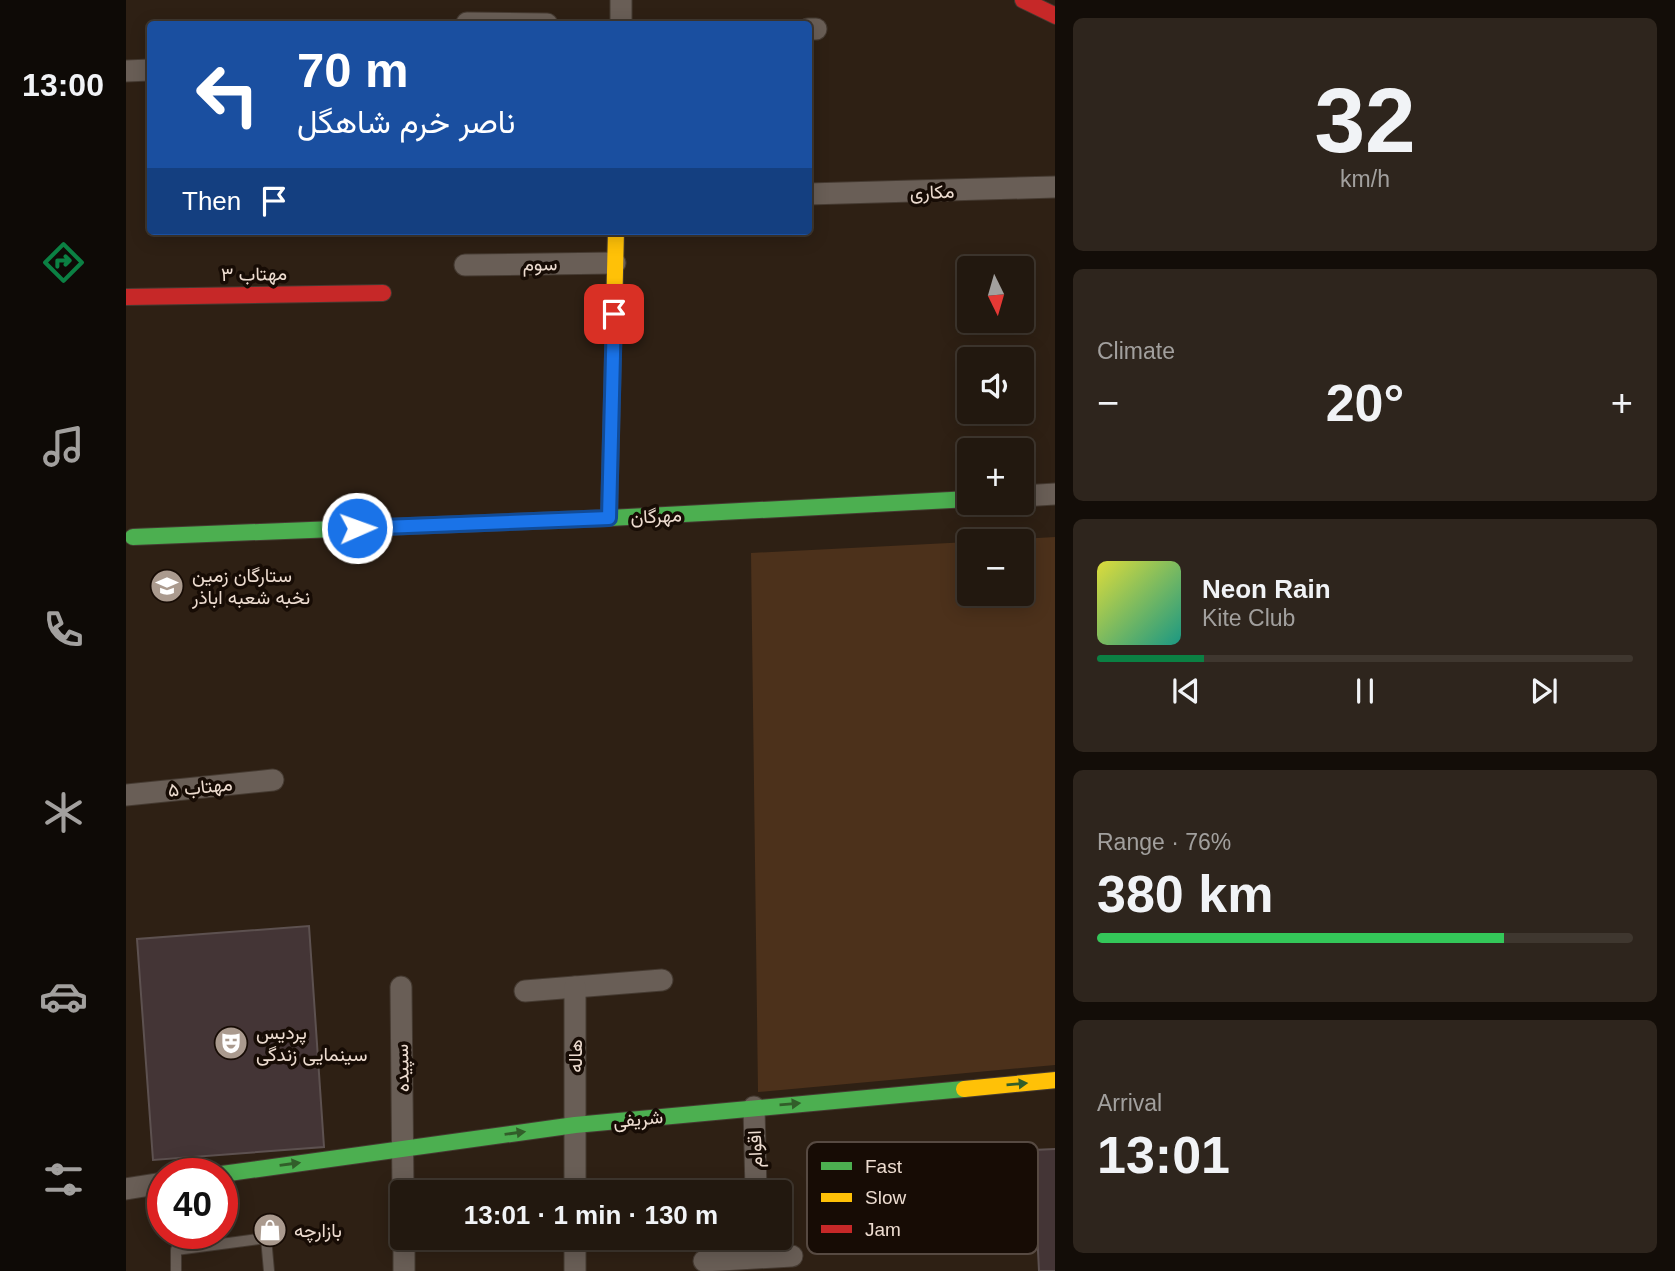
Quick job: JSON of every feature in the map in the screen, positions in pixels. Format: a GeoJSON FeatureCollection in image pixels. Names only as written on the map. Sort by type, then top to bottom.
{"type":"FeatureCollection","features":[{"type":"Feature","properties":{"kind":"street"},"geometry":{"type":"LineString","coordinates":[[621,0],[621,21]]}},
{"type":"Feature","properties":{"kind":"street"},"geometry":{"type":"LineString","coordinates":[[1023,0],[1055,16]]}},
{"type":"Feature","properties":{"kind":"street"},"geometry":{"type":"LineString","coordinates":[[126,71],[147,71]]}},
{"type":"Feature","properties":{"kind":"street","name":"مکاری"},"geometry":{"type":"LineString","coordinates":[[812,194],[1055,187]]}},
{"type":"Feature","properties":{"kind":"street"},"geometry":{"type":"LineString","coordinates":[[609,518],[616,235]]}},
{"type":"Feature","properties":{"kind":"street","name":"سوم"},"geometry":{"type":"LineString","coordinates":[[465,265],[615,262]]}},
{"type":"Feature","properties":{"kind":"street","name":"مهتاب ۳"},"geometry":{"type":"LineString","coordinates":[[126,297],[383,293]]}},
{"type":"Feature","properties":{"kind":"street"},"geometry":{"type":"LineString","coordinates":[[1034,495],[1055,494]]}},
{"type":"Feature","properties":{"kind":"street","name":"مهرگان"},"geometry":{"type":"LineString","coordinates":[[133,537],[609,518],[957,500]]}},
{"type":"Feature","properties":{"kind":"street","name":"مهتاب ۵"},"geometry":{"type":"LineString","coordinates":[[126,795],[273,779]]}},
{"type":"Feature","properties":{"kind":"street"},"geometry":{"type":"LineString","coordinates":[[525,991],[662,980]]}},
{"type":"Feature","properties":{"kind":"street","name":"سپیده"},"geometry":{"type":"LineString","coordinates":[[401,987],[403,1180]]}},
{"type":"Feature","properties":{"kind":"street","name":"هاله"},"geometry":{"type":"LineString","coordinates":[[575,987],[575,1180]]}},
{"type":"Feature","properties":{"kind":"street","name":"شریفی"},"geometry":{"type":"LineString","coordinates":[[238,1172],[575,1125],[1055,1080]]}},
{"type":"Feature","properties":{"kind":"street","name":"اقوام"},"geometry":{"type":"LineString","coordinates":[[754,1107],[757,1180]]}},
{"type":"Feature","properties":{"kind":"street"},"geometry":{"type":"LineString","coordinates":[[126,1189],[147,1186]]}},
{"type":"Feature","properties":{"kind":"street"},"geometry":{"type":"LineString","coordinates":[[404,1250],[404,1271]]}},
{"type":"Feature","properties":{"kind":"street"},"geometry":{"type":"LineString","coordinates":[[575,1250],[575,1271]]}},
{"type":"Feature","properties":{"kind":"street"},"geometry":{"type":"LineString","coordinates":[[704,1261],[750,1250]]}},
{"type":"Feature","properties":{"kind":"street"},"geometry":{"type":"LineString","coordinates":[[766,1250],[792,1256]]}},
{"type":"Feature","properties":{"kind":"lane"},"geometry":{"type":"LineString","coordinates":[[238,1239],[266,1238],[269,1271]]}},
{"type":"Feature","properties":{"kind":"lane"},"geometry":{"type":"LineString","coordinates":[[176,1271],[176,1250],[180,1249]]}},
{"type":"Feature","properties":{"kind":"shaded area"},"geometry":{"type":"Polygon","coordinates":[[[1055,537],[1055,1065],[758,1092],[751,553],[957,543],[957,606],[1034,606],[1034,538],[1055,537]]]}},
{"type":"Feature","properties":{"kind":"building","name":"پردیس سینمایی زندگی"},"geometry":{"type":"Polygon","coordinates":[[[309,926],[324,1147],[153,1158],[137,939],[309,926]]]}},
{"type":"Feature","properties":{"kind":"building"},"geometry":{"type":"Polygon","coordinates":[[[1055,1149],[1055,1271],[1039,1271],[1038,1150],[1055,1149]]]}},
{"type":"Feature","properties":{"kind":"traffic: fast"},"geometry":{"type":"LineString","coordinates":[[133,537],[609,518],[957,500]]}},
{"type":"Feature","properties":{"kind":"traffic: fast"},"geometry":{"type":"LineString","coordinates":[[238,1172],[575,1125],[964,1089]]}},
{"type":"Feature","properties":{"kind":"traffic: slow"},"geometry":{"type":"LineString","coordinates":[[609,518],[616,235]]}},
{"type":"Feature","properties":{"kind":"traffic: slow"},"geometry":{"type":"LineString","coordinates":[[964,1089],[1055,1080]]}},
{"type":"Feature","properties":{"kind":"traffic: jam"},"geometry":{"type":"LineString","coordinates":[[1023,0],[1055,16]]}},
{"type":"Feature","properties":{"kind":"traffic: jam"},"geometry":{"type":"LineString","coordinates":[[126,297],[383,293]]}},
{"type":"Feature","properties":{"kind":"place","name":"ستارگان زمین نخبه شعبه اباذر"},"geometry":{"type":"Point","coordinates":[167,586]}},
{"type":"Feature","properties":{"kind":"place","name":"پردیس سینمایی زندگی"},"geometry":{"type":"Point","coordinates":[231,1043]}},
{"type":"Feature","properties":{"kind":"place","name":"بازارچه"},"geometry":{"type":"Point","coordinates":[270,1230]}},
{"type":"Feature","properties":{"kind":"route"},"geometry":{"type":"LineString","coordinates":[[357,528],[609,518],[614,314]]}}]}
